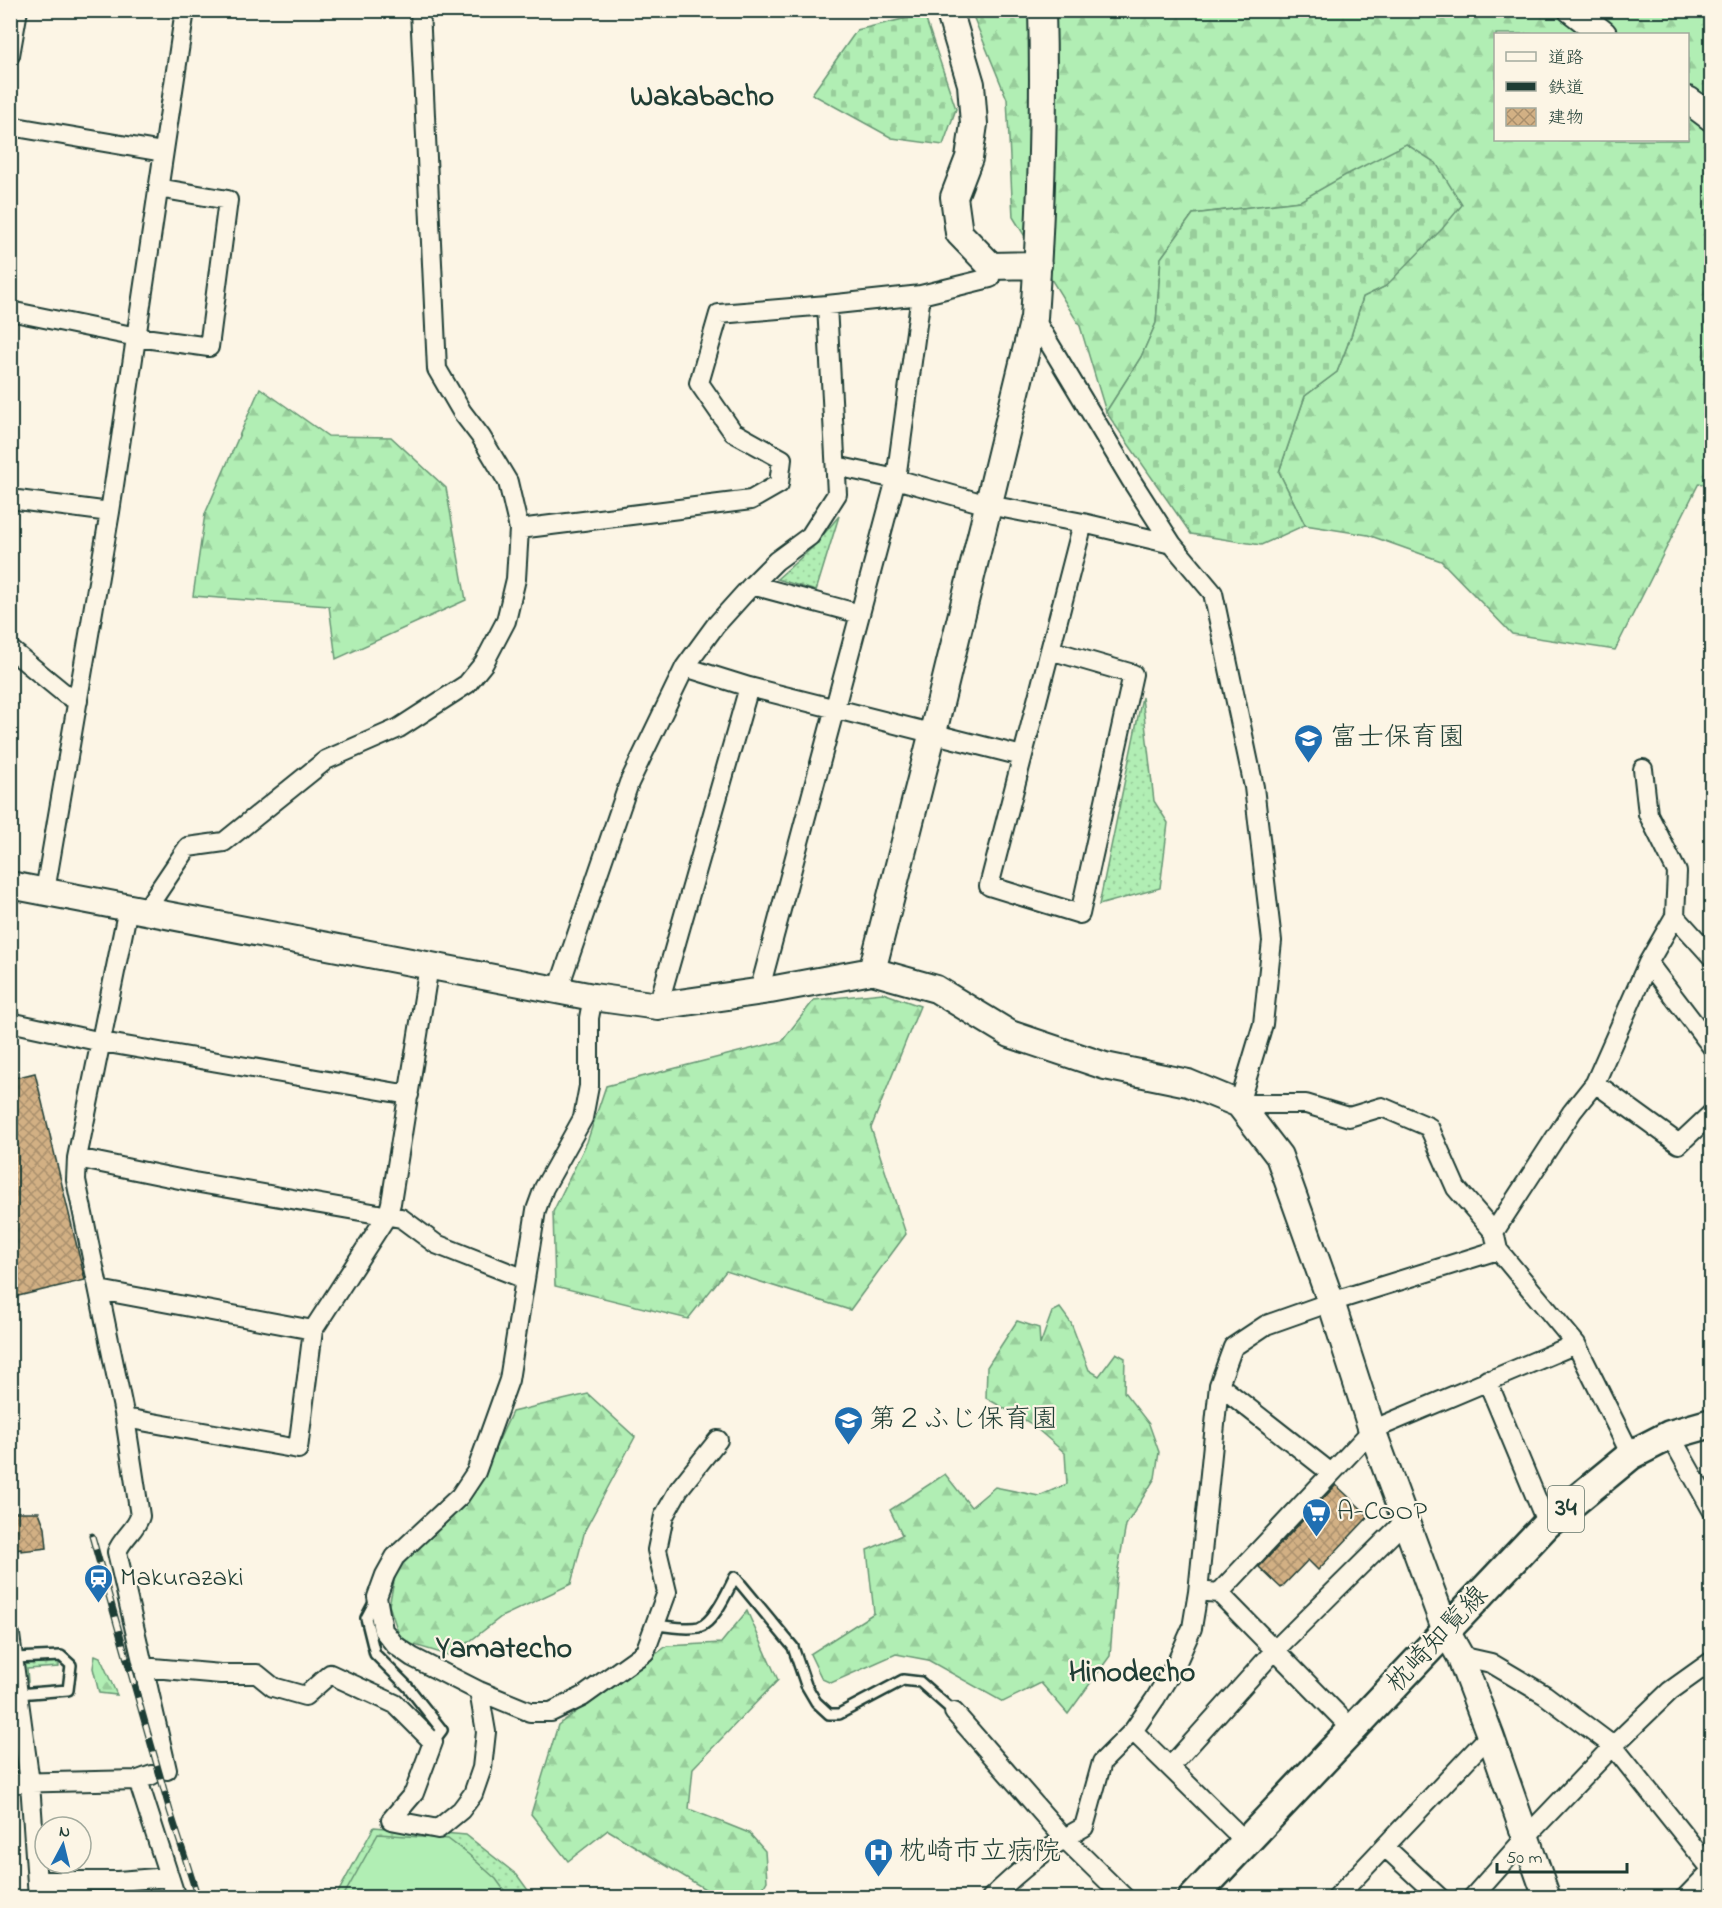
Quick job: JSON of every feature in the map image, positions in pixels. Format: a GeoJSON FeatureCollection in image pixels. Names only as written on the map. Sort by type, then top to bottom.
{"type":"FeatureCollection","features":[{"type":"Feature","properties":{"kind":"main road","name":"枕崎知覧線"},"geometry":{"type":"LineString","coordinates":[[1193,1898],[1547,1524],[1631,1455],[1670,1435],[1712,1423]]}},
{"type":"Feature","properties":{"kind":"street"},"geometry":{"type":"LineString","coordinates":[[10,55],[18,10]]}},
{"type":"Feature","properties":{"kind":"street"},"geometry":{"type":"LineString","coordinates":[[45,891],[110,512],[185,10]]}},
{"type":"Feature","properties":{"kind":"street"},"geometry":{"type":"LineString","coordinates":[[176,1898],[169,1877],[152,1775],[142,1667],[117,1552],[119,1545],[138,1523],[140,1516],[125,1418],[76,1180],[77,1158],[102,1042],[136,909],[188,847],[224,842],[326,760],[399,728],[467,684],[484,663],[506,621],[516,579],[519,529],[508,482],[437,369],[420,10]]}},
{"type":"Feature","properties":{"kind":"street"},"geometry":{"type":"LineString","coordinates":[[949,10],[972,84],[974,124],[969,159],[954,197],[958,232],[991,266],[1038,265]]}},
{"type":"Feature","properties":{"kind":"street"},"geometry":{"type":"LineString","coordinates":[[872,971],[933,733],[1034,318],[1038,265],[1044,72],[1042,10]]}},
{"type":"Feature","properties":{"kind":"street"},"geometry":{"type":"LineString","coordinates":[[1572,10],[1602,33]]}},
{"type":"Feature","properties":{"kind":"street"},"geometry":{"type":"LineString","coordinates":[[1689,101],[1712,118]]}},
{"type":"Feature","properties":{"kind":"street"},"geometry":{"type":"LineString","coordinates":[[10,126],[163,152]]}},
{"type":"Feature","properties":{"kind":"street"},"geometry":{"type":"LineString","coordinates":[[10,311],[137,337],[209,347],[228,200],[158,188]]}},
{"type":"Feature","properties":{"kind":"street"},"geometry":{"type":"LineString","coordinates":[[519,529],[751,500],[779,484],[782,459],[733,432],[699,383],[718,314],[921,295],[990,278],[991,266]]}},
{"type":"Feature","properties":{"kind":"street"},"geometry":{"type":"LineString","coordinates":[[759,992],[896,479],[921,295]]}},
{"type":"Feature","properties":{"kind":"street"},"geometry":{"type":"LineString","coordinates":[[558,990],[629,783],[685,668],[715,626],[753,585],[776,561],[810,536],[837,494],[827,305]]}},
{"type":"Feature","properties":{"kind":"street"},"geometry":{"type":"LineString","coordinates":[[1034,318],[1125,471],[1172,544],[1213,593],[1254,787],[1272,940],[1263,1024],[1239,1104]]}},
{"type":"Feature","properties":{"kind":"street"},"geometry":{"type":"LineString","coordinates":[[836,466],[896,479],[988,505],[1083,523],[1172,544]]}},
{"type":"Feature","properties":{"kind":"street"},"geometry":{"type":"LineString","coordinates":[[10,499],[110,512]]}},
{"type":"Feature","properties":{"kind":"street"},"geometry":{"type":"LineString","coordinates":[[1050,650],[1133,674],[1080,914],[989,886],[1022,756],[1083,523]]}},
{"type":"Feature","properties":{"kind":"street"},"geometry":{"type":"LineString","coordinates":[[753,585],[860,614]]}},
{"type":"Feature","properties":{"kind":"street"},"geometry":{"type":"LineString","coordinates":[[10,649],[65,694],[78,701]]}},
{"type":"Feature","properties":{"kind":"street"},"geometry":{"type":"LineString","coordinates":[[685,668],[834,709],[1022,756]]}},
{"type":"Feature","properties":{"kind":"street"},"geometry":{"type":"LineString","coordinates":[[658,1006],[750,687]]}},
{"type":"Feature","properties":{"kind":"street"},"geometry":{"type":"LineString","coordinates":[[1494,1232],[1572,1112],[1595,1083],[1648,963],[1676,916],[1677,872],[1648,814],[1643,769]]}},
{"type":"Feature","properties":{"kind":"street"},"geometry":{"type":"LineString","coordinates":[[10,885],[593,997],[658,1006],[759,992],[872,971],[936,989],[1010,1034],[1105,1066],[1188,1083],[1239,1104],[1306,1104],[1349,1117],[1382,1107],[1429,1127],[1456,1188],[1494,1232],[1498,1250],[1576,1344],[1631,1455]]}},
{"type":"Feature","properties":{"kind":"street"},"geometry":{"type":"LineString","coordinates":[[1676,916],[1712,957]]}},
{"type":"Feature","properties":{"kind":"street"},"geometry":{"type":"LineString","coordinates":[[1648,963],[1712,1047]]}},
{"type":"Feature","properties":{"kind":"street"},"geometry":{"type":"LineString","coordinates":[[125,1418],[298,1449],[313,1330],[388,1214],[429,966]]}},
{"type":"Feature","properties":{"kind":"street"},"geometry":{"type":"LineString","coordinates":[[593,997],[589,1018],[589,1086],[583,1118],[544,1188],[536,1210],[509,1380],[476,1472],[460,1496],[395,1557],[377,1597],[383,1630],[395,1646],[412,1657],[479,1691],[530,1712],[551,1712],[582,1697],[645,1652],[667,1592],[657,1550],[664,1516],[680,1489],[718,1440]]}},
{"type":"Feature","properties":{"kind":"street"},"geometry":{"type":"LineString","coordinates":[[10,1022],[102,1042],[409,1095]]}},
{"type":"Feature","properties":{"kind":"street"},"geometry":{"type":"LineString","coordinates":[[1595,1083],[1679,1144],[1712,1113]]}},
{"type":"Feature","properties":{"kind":"street"},"geometry":{"type":"LineString","coordinates":[[1239,1104],[1279,1156],[1331,1302],[1372,1430],[1446,1631],[1460,1656],[1490,1734],[1547,1898]]}},
{"type":"Feature","properties":{"kind":"street"},"geometry":{"type":"LineString","coordinates":[[77,1158],[194,1182],[388,1214],[401,1218],[436,1244],[525,1279]]}},
{"type":"Feature","properties":{"kind":"street"},"geometry":{"type":"LineString","coordinates":[[991,1898],[1011,1878],[1064,1838],[1084,1827],[1102,1762],[1133,1731],[1155,1699],[1176,1664],[1192,1628],[1198,1592],[1219,1385],[1233,1347],[1266,1325],[1331,1302],[1498,1250]]}},
{"type":"Feature","properties":{"kind":"street"},"geometry":{"type":"LineString","coordinates":[[99,1290],[313,1330]]}},
{"type":"Feature","properties":{"kind":"street"},"geometry":{"type":"LineString","coordinates":[[1219,1593],[1372,1430],[1576,1344]]}},
{"type":"Feature","properties":{"kind":"street"},"geometry":{"type":"LineString","coordinates":[[1487,1380],[1547,1524]]}},
{"type":"Feature","properties":{"kind":"street"},"geometry":{"type":"LineString","coordinates":[[1219,1385],[1331,1473]]}},
{"type":"Feature","properties":{"kind":"street"},"geometry":{"type":"LineString","coordinates":[[1670,1435],[1712,1510]]}},
{"type":"Feature","properties":{"kind":"street"},"geometry":{"type":"LineString","coordinates":[[1170,1767],[1274,1651],[1405,1521]]}},
{"type":"Feature","properties":{"kind":"street"},"geometry":{"type":"LineString","coordinates":[[1198,1592],[1219,1593],[1353,1730]]}},
{"type":"Feature","properties":{"kind":"street"},"geometry":{"type":"LineString","coordinates":[[10,1635],[30,1783],[38,1889],[118,1889],[169,1877]]}},
{"type":"Feature","properties":{"kind":"street"},"geometry":{"type":"LineString","coordinates":[[1460,1656],[1491,1663],[1545,1695],[1613,1746],[1712,1870],[1685,1898]]}},
{"type":"Feature","properties":{"kind":"street"},"geometry":{"type":"LineString","coordinates":[[1472,1898],[1526,1837],[1613,1746],[1670,1691],[1712,1661]]}},
{"type":"Feature","properties":{"kind":"street"},"geometry":{"type":"LineString","coordinates":[[142,1667],[221,1674],[256,1674],[273,1687],[305,1696],[330,1674],[395,1704],[434,1742],[414,1792],[391,1820],[438,1829],[461,1810],[473,1794],[482,1768],[486,1732],[479,1691]]}},
{"type":"Feature","properties":{"kind":"street"},"geometry":{"type":"LineString","coordinates":[[954,1712],[1064,1838],[1125,1898]]}},
{"type":"Feature","properties":{"kind":"street"},"geometry":{"type":"LineString","coordinates":[[1133,1731],[1246,1842]]}},
{"type":"Feature","properties":{"kind":"street"},"geometry":{"type":"LineString","coordinates":[[1336,1898],[1490,1734]]}},
{"type":"Feature","properties":{"kind":"street"},"geometry":{"type":"LineString","coordinates":[[10,1783],[152,1775]]}},
{"type":"Feature","properties":{"kind":"street"},"geometry":{"type":"LineString","coordinates":[[1385,1847],[1440,1898]]}},
{"type":"Feature","properties":{"kind":"lane"},"geometry":{"type":"LineString","coordinates":[[655,1625],[687,1628],[701,1626],[709,1621],[735,1577],[794,1647],[806,1685],[816,1702],[829,1714],[839,1714],[903,1680],[921,1682],[954,1712]]}},
{"type":"Feature","properties":{"kind":"lane"},"geometry":{"type":"LineString","coordinates":[[377,1597],[366,1618],[375,1654],[408,1688],[442,1730],[434,1742]]}},
{"type":"Feature","properties":{"kind":"lane"},"geometry":{"type":"LineString","coordinates":[[14,1658],[61,1656],[71,1665],[68,1690],[18,1694]]}},
{"type":"Feature","properties":{"kind":"green space"},"geometry":{"type":"Polygon","coordinates":[[[971,11],[1711,11],[1711,487],[1699,483],[1615,650],[1512,634],[1441,561],[1368,535],[1305,525],[1279,472],[1305,396],[1337,372],[1363,297],[1386,286],[1300,201],[1193,214],[1161,258],[1156,323],[1141,357],[1106,412],[1080,326],[1013,217],[1007,99],[971,11]]]}},
{"type":"Feature","properties":{"kind":"green space"},"geometry":{"type":"Polygon","coordinates":[[[924,14],[956,109],[943,145],[892,138],[812,94],[857,30],[924,14]]]}},
{"type":"Feature","properties":{"kind":"green space"},"geometry":{"type":"Polygon","coordinates":[[[1406,144],[1436,163],[1462,205],[1442,229],[1386,286],[1363,297],[1337,372],[1305,396],[1279,472],[1305,525],[1261,545],[1191,534],[1106,412],[1141,357],[1156,323],[1161,258],[1193,214],[1300,201],[1406,144]]]}},
{"type":"Feature","properties":{"kind":"green space"},"geometry":{"type":"Polygon","coordinates":[[[260,388],[328,436],[391,437],[446,488],[466,600],[336,659],[329,606],[193,596],[205,514],[260,388]]]}},
{"type":"Feature","properties":{"kind":"green space"},"geometry":{"type":"Polygon","coordinates":[[[839,516],[816,591],[777,579],[813,547],[839,516]]]}},
{"type":"Feature","properties":{"kind":"green space"},"geometry":{"type":"Polygon","coordinates":[[[1142,697],[1154,801],[1168,823],[1160,888],[1099,905],[1142,697]]]}},
{"type":"Feature","properties":{"kind":"green space"},"geometry":{"type":"Polygon","coordinates":[[[883,993],[920,1006],[871,1128],[906,1234],[850,1310],[726,1271],[688,1319],[555,1286],[553,1212],[587,1142],[606,1086],[782,1041],[814,1000],[883,993]]]}},
{"type":"Feature","properties":{"kind":"green space"},"geometry":{"type":"Polygon","coordinates":[[[1060,1308],[1071,1323],[1089,1370],[1099,1376],[1116,1353],[1125,1358],[1124,1392],[1149,1424],[1159,1452],[1155,1478],[1126,1525],[1116,1580],[1110,1656],[1068,1714],[1041,1683],[1003,1702],[928,1660],[896,1654],[831,1683],[822,1679],[810,1654],[874,1613],[867,1550],[902,1535],[890,1510],[945,1474],[971,1507],[995,1487],[1039,1496],[1067,1484],[1065,1453],[1030,1423],[986,1398],[987,1367],[1017,1321],[1039,1328],[1040,1345],[1052,1312],[1060,1308]]]}},
{"type":"Feature","properties":{"kind":"green space"},"geometry":{"type":"Polygon","coordinates":[[[588,1394],[635,1437],[585,1530],[571,1584],[501,1617],[451,1656],[401,1641],[389,1605],[398,1563],[478,1485],[512,1412],[588,1394]]]}},
{"type":"Feature","properties":{"kind":"green space"},"geometry":{"type":"Polygon","coordinates":[[[747,1611],[778,1680],[693,1768],[689,1809],[749,1833],[765,1851],[767,1881],[758,1897],[718,1897],[608,1830],[568,1861],[531,1814],[558,1725],[667,1646],[721,1643],[747,1611]]]}},
{"type":"Feature","properties":{"kind":"green space"},"geometry":{"type":"Polygon","coordinates":[[[95,1655],[100,1657],[117,1695],[99,1693],[93,1668],[95,1655]]]}},
{"type":"Feature","properties":{"kind":"green space"},"geometry":{"type":"Polygon","coordinates":[[[59,1662],[59,1667],[27,1669],[28,1682],[25,1682],[23,1664],[59,1662]]]}},
{"type":"Feature","properties":{"kind":"green space"},"geometry":{"type":"Polygon","coordinates":[[[374,1827],[466,1835],[517,1875],[533,1897],[335,1898],[374,1827]]]}},
{"type":"Feature","properties":{"kind":"green space"},"geometry":{"type":"Polygon","coordinates":[[[378,1834],[448,1839],[496,1879],[509,1897],[343,1897],[378,1834]]]}},
{"type":"Feature","properties":{"kind":"building"},"geometry":{"type":"Polygon","coordinates":[[[35,1073],[85,1280],[10,1298],[10,1079],[35,1073]]]}},
{"type":"Feature","properties":{"kind":"building","name":"A-COOP"},"geometry":{"type":"Polygon","coordinates":[[[1336,1485],[1369,1516],[1318,1570],[1308,1560],[1281,1588],[1259,1567],[1336,1485]]]}},
{"type":"Feature","properties":{"kind":"building"},"geometry":{"type":"Polygon","coordinates":[[[10,1512],[39,1512],[45,1528],[47,1548],[10,1551],[10,1512]]]}},
{"type":"Feature","properties":{"kind":"railway"},"geometry":{"type":"LineString","coordinates":[[92,1536],[170,1811],[198,1898]]}},
{"type":"Feature","properties":{"kind":"place","name":"富士保育園"},"geometry":{"type":"Point","coordinates":[1309,764]}},
{"type":"Feature","properties":{"kind":"place","name":"第２ふじ保育園"},"geometry":{"type":"Point","coordinates":[848,1446]}},
{"type":"Feature","properties":{"kind":"place","name":"A-COOP"},"geometry":{"type":"Point","coordinates":[1316,1538]}},
{"type":"Feature","properties":{"kind":"place","name":"Makurazaki"},"geometry":{"type":"Point","coordinates":[99,1604]}},
{"type":"Feature","properties":{"kind":"place","name":"枕崎市立病院"},"geometry":{"type":"Point","coordinates":[878,1878]}},
{"type":"Feature","properties":{"kind":"district","name":"Wakabacho"},"geometry":{"type":"Point","coordinates":[702,98]}},
{"type":"Feature","properties":{"kind":"district","name":"Yamatecho"},"geometry":{"type":"Point","coordinates":[504,1650]}},
{"type":"Feature","properties":{"kind":"district","name":"Hinodecho"},"geometry":{"type":"Point","coordinates":[1132,1674]}}]}
